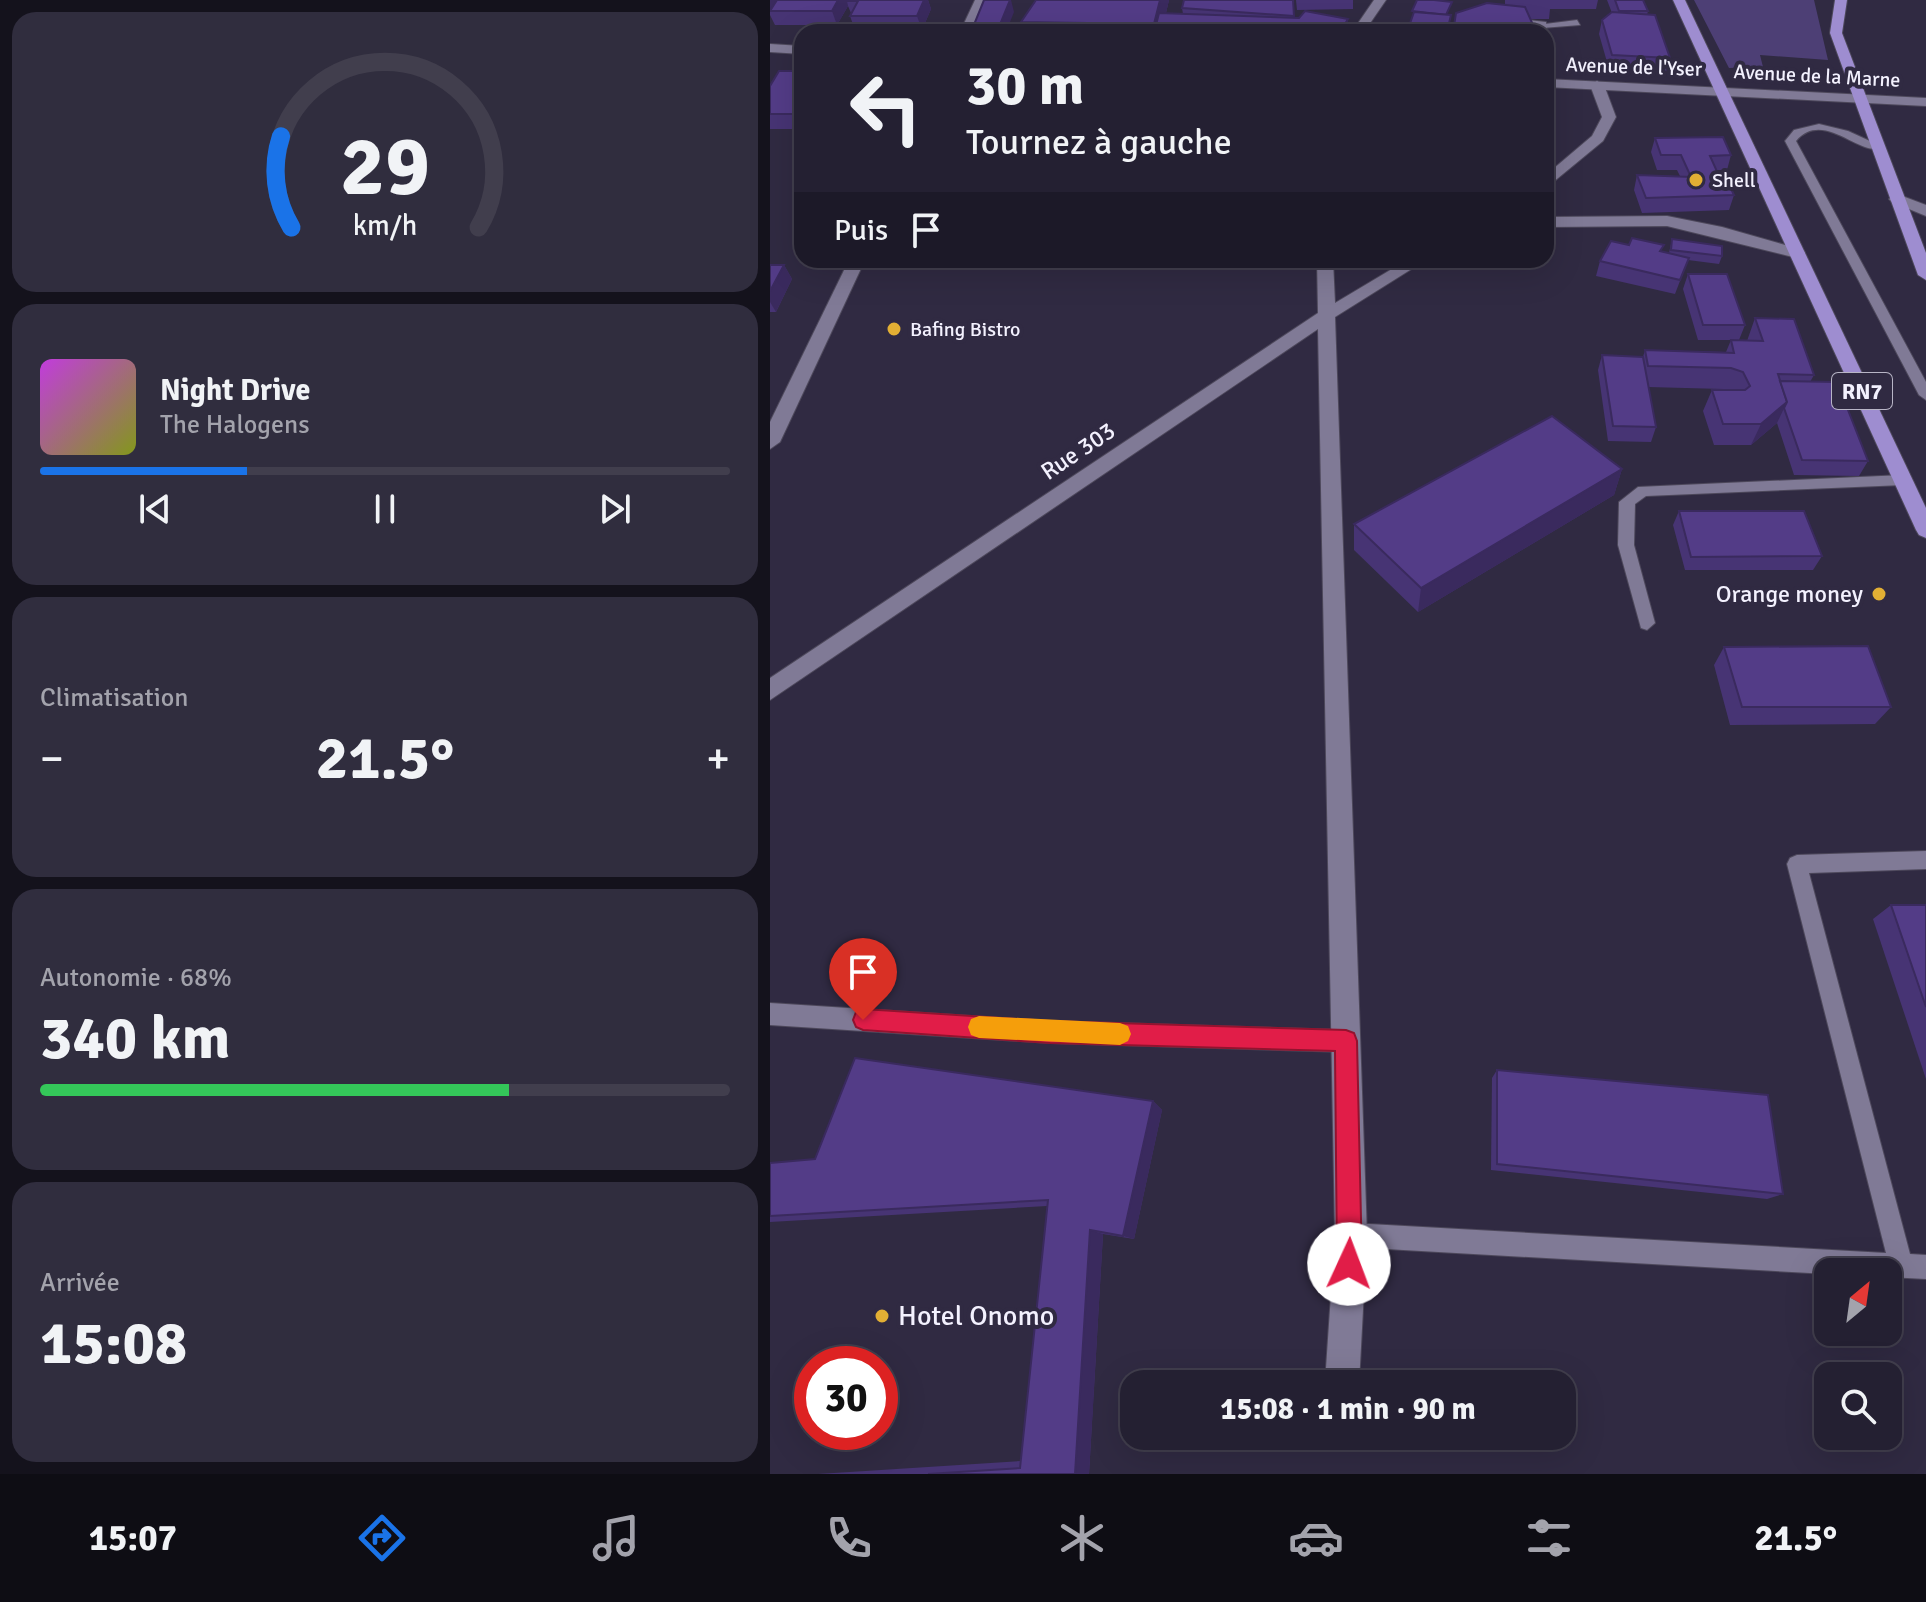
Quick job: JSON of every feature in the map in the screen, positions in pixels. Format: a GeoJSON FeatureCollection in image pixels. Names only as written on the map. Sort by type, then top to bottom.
{"type":"FeatureCollection","features":[{"type":"Feature","properties":{"kind":"main road","name":"RN7"},"geometry":{"type":"LineString","coordinates":[[1679,0],[1926,530]]}},
{"type":"Feature","properties":{"kind":"main road"},"geometry":{"type":"LineString","coordinates":[[1841,0],[1836,33],[1862,82],[1860,99],[1926,275]]}},
{"type":"Feature","properties":{"kind":"street"},"geometry":{"type":"LineString","coordinates":[[970,24],[981,0]]}},
{"type":"Feature","properties":{"kind":"street"},"geometry":{"type":"LineString","coordinates":[[1364,24],[1380,0]]}},
{"type":"Feature","properties":{"kind":"street"},"geometry":{"type":"LineString","coordinates":[[1499,21],[1517,24]]}},
{"type":"Feature","properties":{"kind":"street"},"geometry":{"type":"LineString","coordinates":[[770,48],[794,50]]}},
{"type":"Feature","properties":{"kind":"street","name":"Avenue de la Marne"},"geometry":{"type":"LineString","coordinates":[[1720,90],[1862,82]]}},
{"type":"Feature","properties":{"kind":"street","name":"Avenue de l'Yser"},"geometry":{"type":"LineString","coordinates":[[1554,83],[1720,90]]}},
{"type":"Feature","properties":{"kind":"street"},"geometry":{"type":"LineString","coordinates":[[1554,176],[1598,138],[1609,117],[1597,85]]}},
{"type":"Feature","properties":{"kind":"street","name":"Avenue de la Marne"},"geometry":{"type":"LineString","coordinates":[[1904,86],[1926,87]]}},
{"type":"Feature","properties":{"kind":"street","name":"Avenue de la Marne"},"geometry":{"type":"LineString","coordinates":[[1720,90],[1926,102]]}},
{"type":"Feature","properties":{"kind":"street"},"geometry":{"type":"LineString","coordinates":[[1897,199],[1926,211]]}},
{"type":"Feature","properties":{"kind":"street"},"geometry":{"type":"LineString","coordinates":[[1554,222],[1667,221],[1722,232],[1797,253]]}},
{"type":"Feature","properties":{"kind":"street"},"geometry":{"type":"LineString","coordinates":[[770,442],[853,268]]}},
{"type":"Feature","properties":{"kind":"street"},"geometry":{"type":"LineString","coordinates":[[1325,268],[1351,1235],[1343,1370]]}},
{"type":"Feature","properties":{"kind":"street","name":"Rue 303"},"geometry":{"type":"LineString","coordinates":[[770,690],[1327,315],[1405,268]]}},
{"type":"Feature","properties":{"kind":"lane"},"geometry":{"type":"LineString","coordinates":[[1554,26],[1577,23]]}},
{"type":"Feature","properties":{"kind":"lane"},"geometry":{"type":"LineString","coordinates":[[1878,147],[1824,128],[1806,127],[1795,131],[1790,141],[1926,395]]}},
{"type":"Feature","properties":{"kind":"lane"},"geometry":{"type":"LineString","coordinates":[[1647,623],[1626,545],[1627,502],[1643,491],[1903,480]]}},
{"type":"Feature","properties":{"kind":"lane"},"geometry":{"type":"LineString","coordinates":[[1899,1258],[1797,864],[1926,860]]}},
{"type":"Feature","properties":{"kind":"lane"},"geometry":{"type":"LineString","coordinates":[[770,1014],[1050,1032],[1346,1041]]}},
{"type":"Feature","properties":{"kind":"lane"},"geometry":{"type":"LineString","coordinates":[[1351,1235],[1814,1260]]}},
{"type":"Feature","properties":{"kind":"lane"},"geometry":{"type":"LineString","coordinates":[[1902,1265],[1926,1267]]}},
{"type":"Feature","properties":{"kind":"shaded area"},"geometry":{"type":"Polygon","coordinates":[[[1694,0],[1814,0],[1828,60],[1760,55],[1763,67],[1729,68],[1694,0]]]}},
{"type":"Feature","properties":{"kind":"building"},"geometry":{"type":"Polygon","coordinates":[[[777,0],[838,0],[832,11],[770,11],[777,0]]]}},
{"type":"Feature","properties":{"kind":"building"},"geometry":{"type":"Polygon","coordinates":[[[847,0],[924,0],[917,16],[850,16],[858,1],[847,0]]]}},
{"type":"Feature","properties":{"kind":"building"},"geometry":{"type":"Polygon","coordinates":[[[984,0],[1010,0],[1000,24],[974,24],[984,0]]]}},
{"type":"Feature","properties":{"kind":"building"},"geometry":{"type":"Polygon","coordinates":[[[1036,0],[1160,0],[1154,24],[1021,22],[1036,0]]]}},
{"type":"Feature","properties":{"kind":"building"},"geometry":{"type":"Polygon","coordinates":[[[1184,0],[1293,0],[1294,16],[1182,8],[1184,0]]]}},
{"type":"Feature","properties":{"kind":"building"},"geometry":{"type":"Polygon","coordinates":[[[1417,0],[1452,2],[1446,15],[1412,11],[1417,0]]]}},
{"type":"Feature","properties":{"kind":"building"},"geometry":{"type":"Polygon","coordinates":[[[1615,0],[1643,0],[1648,11],[1619,11],[1615,0]]]}},
{"type":"Feature","properties":{"kind":"building"},"geometry":{"type":"Polygon","coordinates":[[[1487,3],[1525,7],[1533,24],[1454,24],[1456,13],[1487,3]]]}},
{"type":"Feature","properties":{"kind":"building"},"geometry":{"type":"Polygon","coordinates":[[[1305,11],[1348,19],[1345,24],[1156,24],[1159,13],[1299,18],[1305,11]]]}},
{"type":"Feature","properties":{"kind":"building"},"geometry":{"type":"Polygon","coordinates":[[[1414,12],[1451,15],[1449,24],[1410,24],[1414,12]]]}},
{"type":"Feature","properties":{"kind":"building"},"geometry":{"type":"Polygon","coordinates":[[[1612,12],[1655,15],[1670,58],[1612,55],[1602,20],[1612,12]]]}},
{"type":"Feature","properties":{"kind":"building"},"geometry":{"type":"Polygon","coordinates":[[[779,71],[794,71],[794,114],[770,114],[770,86],[779,71]]]}},
{"type":"Feature","properties":{"kind":"building"},"geometry":{"type":"Polygon","coordinates":[[[1723,137],[1731,155],[1710,156],[1719,176],[1725,176],[1734,195],[1646,198],[1637,175],[1691,177],[1681,155],[1661,155],[1655,138],[1723,137]]]}},
{"type":"Feature","properties":{"kind":"building"},"geometry":{"type":"Polygon","coordinates":[[[1632,238],[1664,245],[1660,251],[1689,258],[1680,280],[1600,261],[1611,241],[1629,245],[1632,238]]]}},
{"type":"Feature","properties":{"kind":"building"},"geometry":{"type":"Polygon","coordinates":[[[1672,239],[1722,246],[1722,256],[1671,250],[1672,239]]]}},
{"type":"Feature","properties":{"kind":"building"},"geometry":{"type":"Polygon","coordinates":[[[770,265],[784,265],[770,291],[770,265]]]}},
{"type":"Feature","properties":{"kind":"building"},"geometry":{"type":"Polygon","coordinates":[[[1688,274],[1727,274],[1745,325],[1703,325],[1688,274]]]}},
{"type":"Feature","properties":{"kind":"building"},"geometry":{"type":"Polygon","coordinates":[[[1755,318],[1794,319],[1814,375],[1778,374],[1787,402],[1761,424],[1723,424],[1712,390],[1745,390],[1750,386],[1743,372],[1731,368],[1648,366],[1645,350],[1734,353],[1731,340],[1763,341],[1755,318]]]}},
{"type":"Feature","properties":{"kind":"building"},"geometry":{"type":"Polygon","coordinates":[[[1602,355],[1643,357],[1656,427],[1613,426],[1602,355]]]}},
{"type":"Feature","properties":{"kind":"building"},"geometry":{"type":"Polygon","coordinates":[[[1780,381],[1837,382],[1868,461],[1802,460],[1784,408],[1787,402],[1780,381]]]}},
{"type":"Feature","properties":{"kind":"building"},"geometry":{"type":"Polygon","coordinates":[[[1552,416],[1622,469],[1421,588],[1354,524],[1552,416]]]}},
{"type":"Feature","properties":{"kind":"building"},"geometry":{"type":"Polygon","coordinates":[[[1679,511],[1804,511],[1822,556],[1691,557],[1679,511]]]}},
{"type":"Feature","properties":{"kind":"building"},"geometry":{"type":"Polygon","coordinates":[[[1868,646],[1891,707],[1742,707],[1724,647],[1868,646]]]}},
{"type":"Feature","properties":{"kind":"building"},"geometry":{"type":"Polygon","coordinates":[[[1891,905],[1926,905],[1926,1007],[1891,905]]]}},
{"type":"Feature","properties":{"kind":"building"},"geometry":{"type":"Polygon","coordinates":[[[855,1058],[1153,1101],[1123,1236],[1090,1230],[1075,1474],[928,1474],[1020,1468],[1048,1200],[770,1216],[770,1163],[815,1159],[855,1058]]]}},
{"type":"Feature","properties":{"kind":"building"},"geometry":{"type":"Polygon","coordinates":[[[1497,1070],[1768,1095],[1783,1194],[1497,1164],[1497,1070]]]}},
{"type":"Feature","properties":{"kind":"slow traffic"},"geometry":{"type":"LineString","coordinates":[[979,1027],[1120,1034]]}},
{"type":"Feature","properties":{"kind":"place","name":"Shell"},"geometry":{"type":"Point","coordinates":[1696,180]}},
{"type":"Feature","properties":{"kind":"place","name":"Bafing Bistro"},"geometry":{"type":"Point","coordinates":[894,329]}},
{"type":"Feature","properties":{"kind":"place","name":"Orange money"},"geometry":{"type":"Point","coordinates":[1879,594]}},
{"type":"Feature","properties":{"kind":"place","name":"Hotel Onomo"},"geometry":{"type":"Point","coordinates":[882,1316]}},
{"type":"Feature","properties":{"kind":"route"},"geometry":{"type":"LineString","coordinates":[[863,1020],[1050,1032],[1346,1041],[1349,1264]]}}]}
